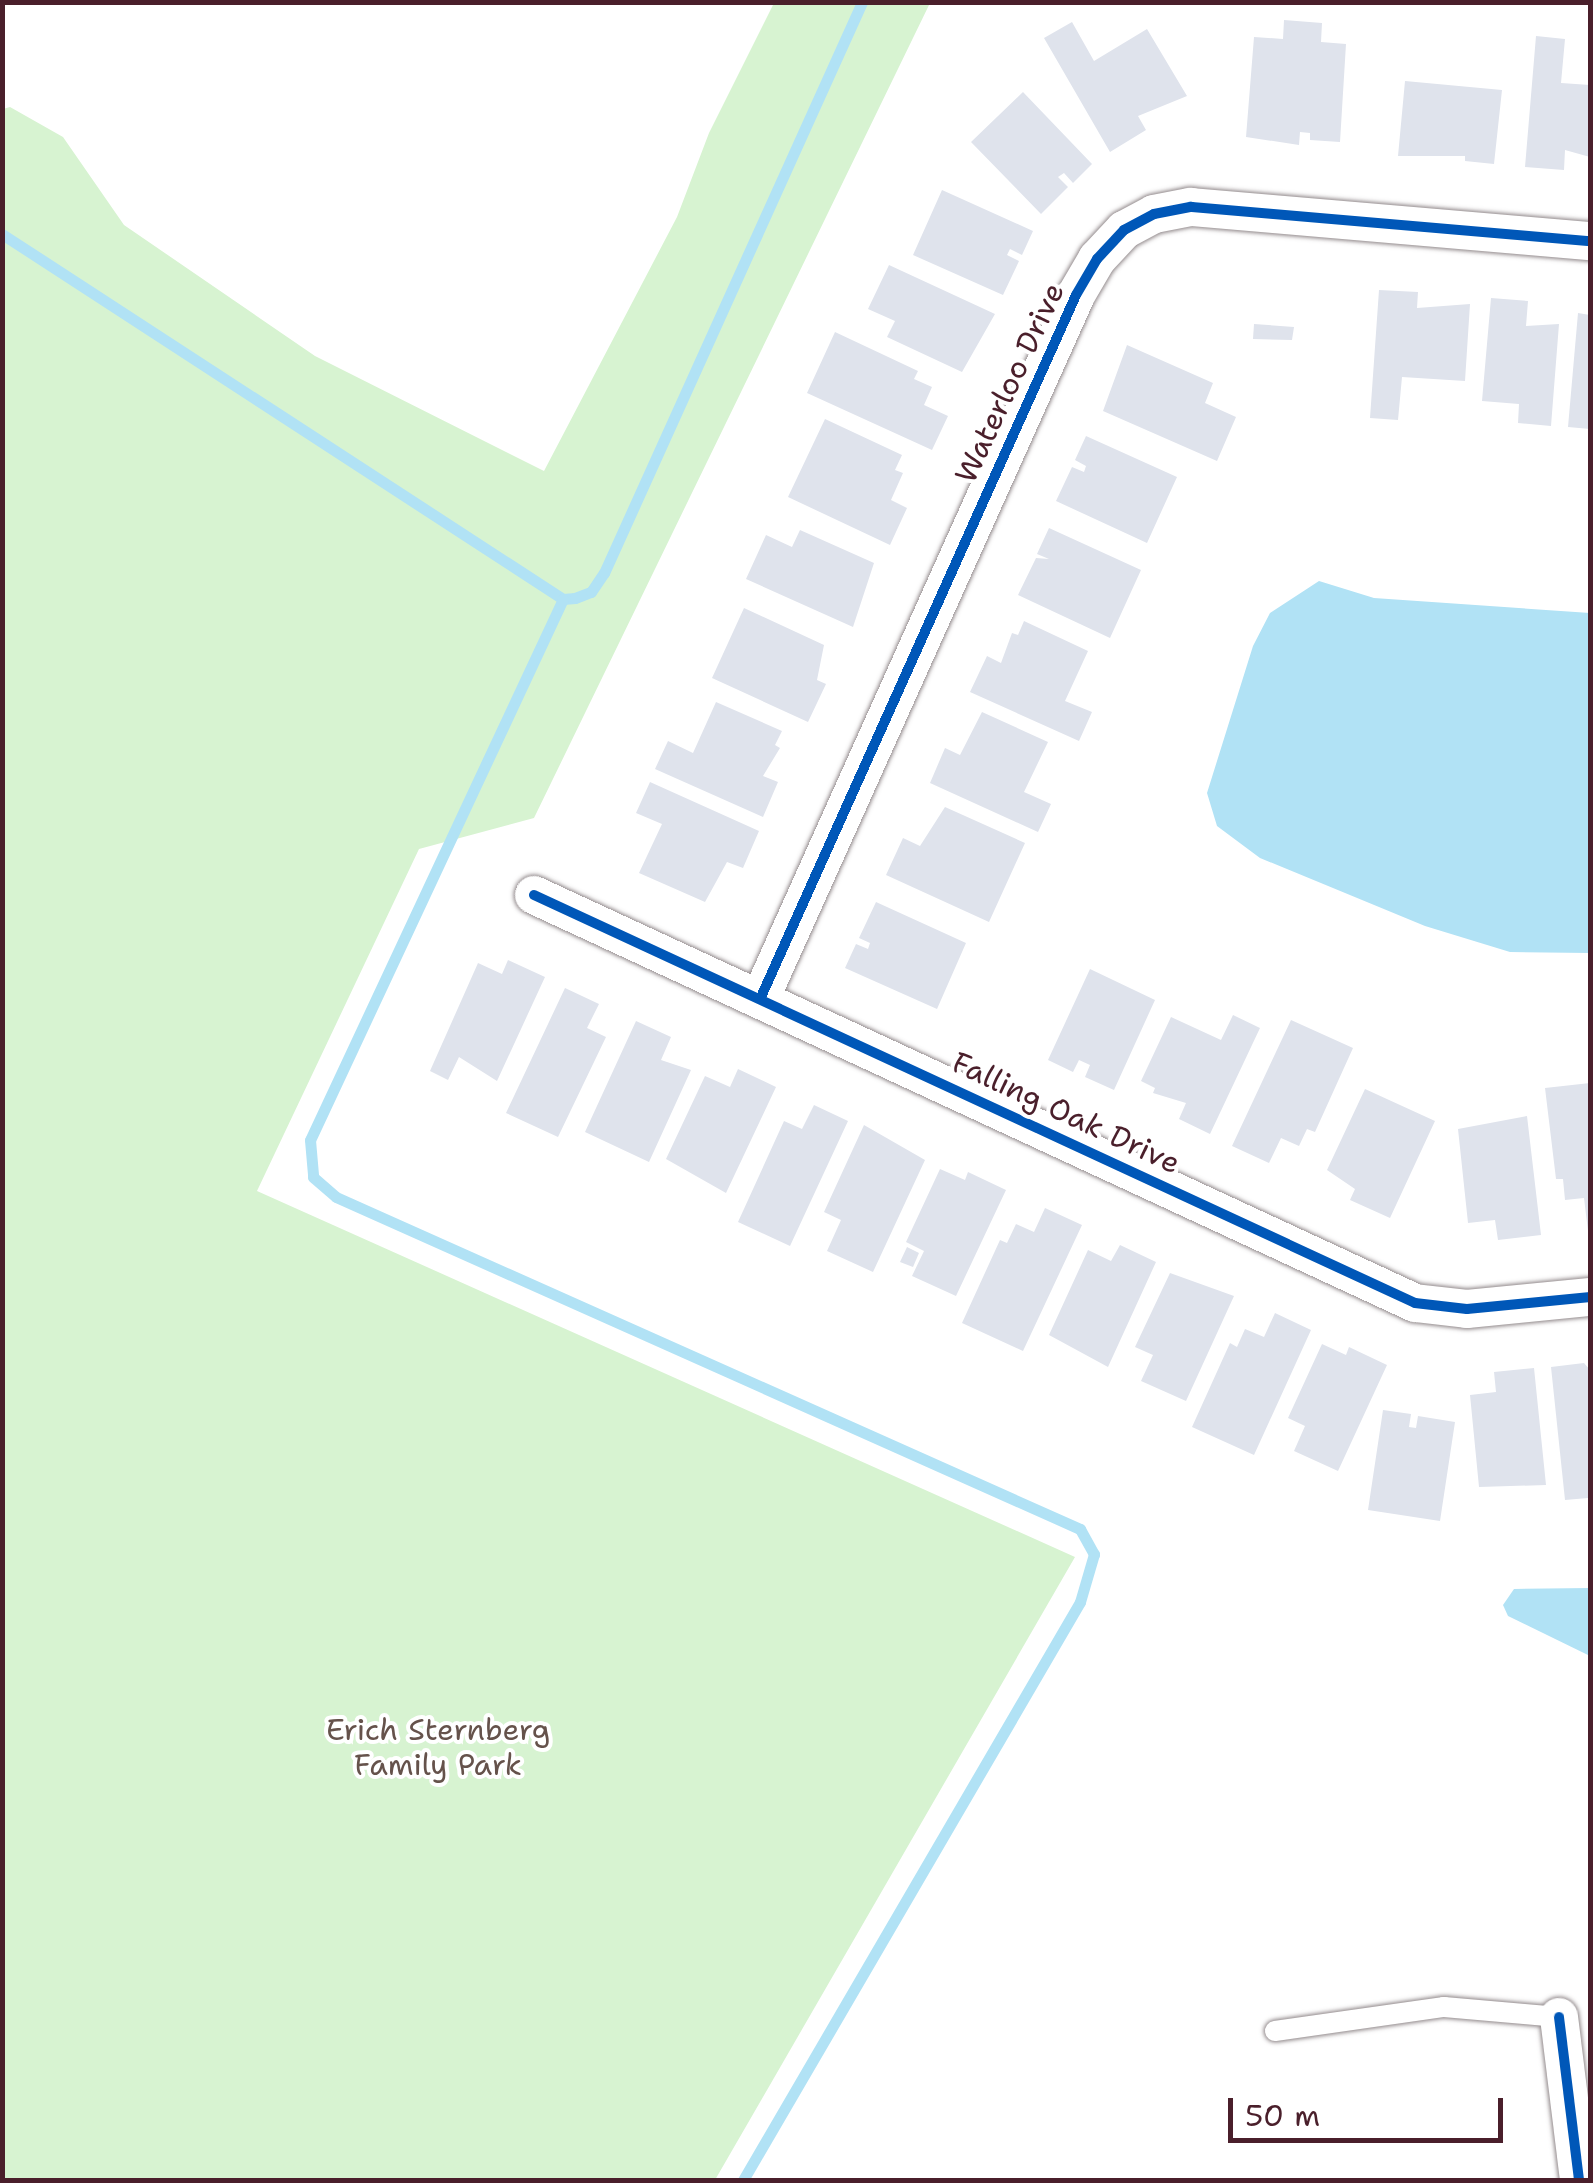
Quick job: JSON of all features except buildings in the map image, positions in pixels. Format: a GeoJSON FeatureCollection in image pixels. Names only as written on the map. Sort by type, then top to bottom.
{"type":"FeatureCollection","features":[{"type":"Feature","properties":{"kind":"street","name":"Waterloo Drive"},"geometry":{"type":"LineString","coordinates":[[761,997],[1076,295],[1097,259],[1124,230],[1154,214],[1191,207],[1590,241]]}},
{"type":"Feature","properties":{"kind":"street","name":"Falling Oak Drive"},"geometry":{"type":"LineString","coordinates":[[534,895],[1415,1303],[1468,1309],[1590,1297]]}},
{"type":"Feature","properties":{"kind":"street"},"geometry":{"type":"LineString","coordinates":[[1559,2017],[1579,2180]]}},
{"type":"Feature","properties":{"kind":"lane"},"geometry":{"type":"LineString","coordinates":[[1275,2032],[1444,2006],[1559,2017]]}},
{"type":"Feature","properties":{"kind":"green space","name":"Erich Sternberg Family Park"},"geometry":{"type":"Polygon","coordinates":[[[774,3],[930,3],[534,818],[419,849],[257,1191],[1075,1557],[715,2180],[3,2180],[3,109],[10,107],[63,137],[124,225],[315,356],[544,471],[677,217],[709,133],[774,3]]]}},
{"type":"Feature","properties":{"kind":"water"},"geometry":{"type":"Polygon","coordinates":[[[1319,581],[1374,598],[1590,613],[1590,953],[1510,952],[1425,926],[1260,858],[1217,826],[1207,793],[1253,646],[1270,613],[1319,581]]]}},
{"type":"Feature","properties":{"kind":"water"},"geometry":{"type":"Polygon","coordinates":[[[1590,1588],[1590,1656],[1508,1616],[1503,1605],[1514,1589],[1590,1588]]]}},
{"type":"Feature","properties":{"kind":"waterway"},"geometry":{"type":"LineString","coordinates":[[2,234],[563,599],[575,598],[591,592],[604,573],[862,2]]}},
{"type":"Feature","properties":{"kind":"waterway"},"geometry":{"type":"LineString","coordinates":[[563,599],[310,1140],[313,1177],[336,1197],[1080,1529],[1094,1554],[1080,1602],[743,2180]]}},
{"type":"Feature","properties":{"kind":"cycle path"},"geometry":{"type":"LineString","coordinates":[[761,997],[1076,295],[1097,259],[1124,230],[1154,214],[1191,207],[1590,241]]}},
{"type":"Feature","properties":{"kind":"cycle path"},"geometry":{"type":"LineString","coordinates":[[534,895],[1415,1303],[1467,1309],[1590,1297]]}},
{"type":"Feature","properties":{"kind":"cycle path"},"geometry":{"type":"LineString","coordinates":[[1559,2017],[1579,2180]]}}]}
